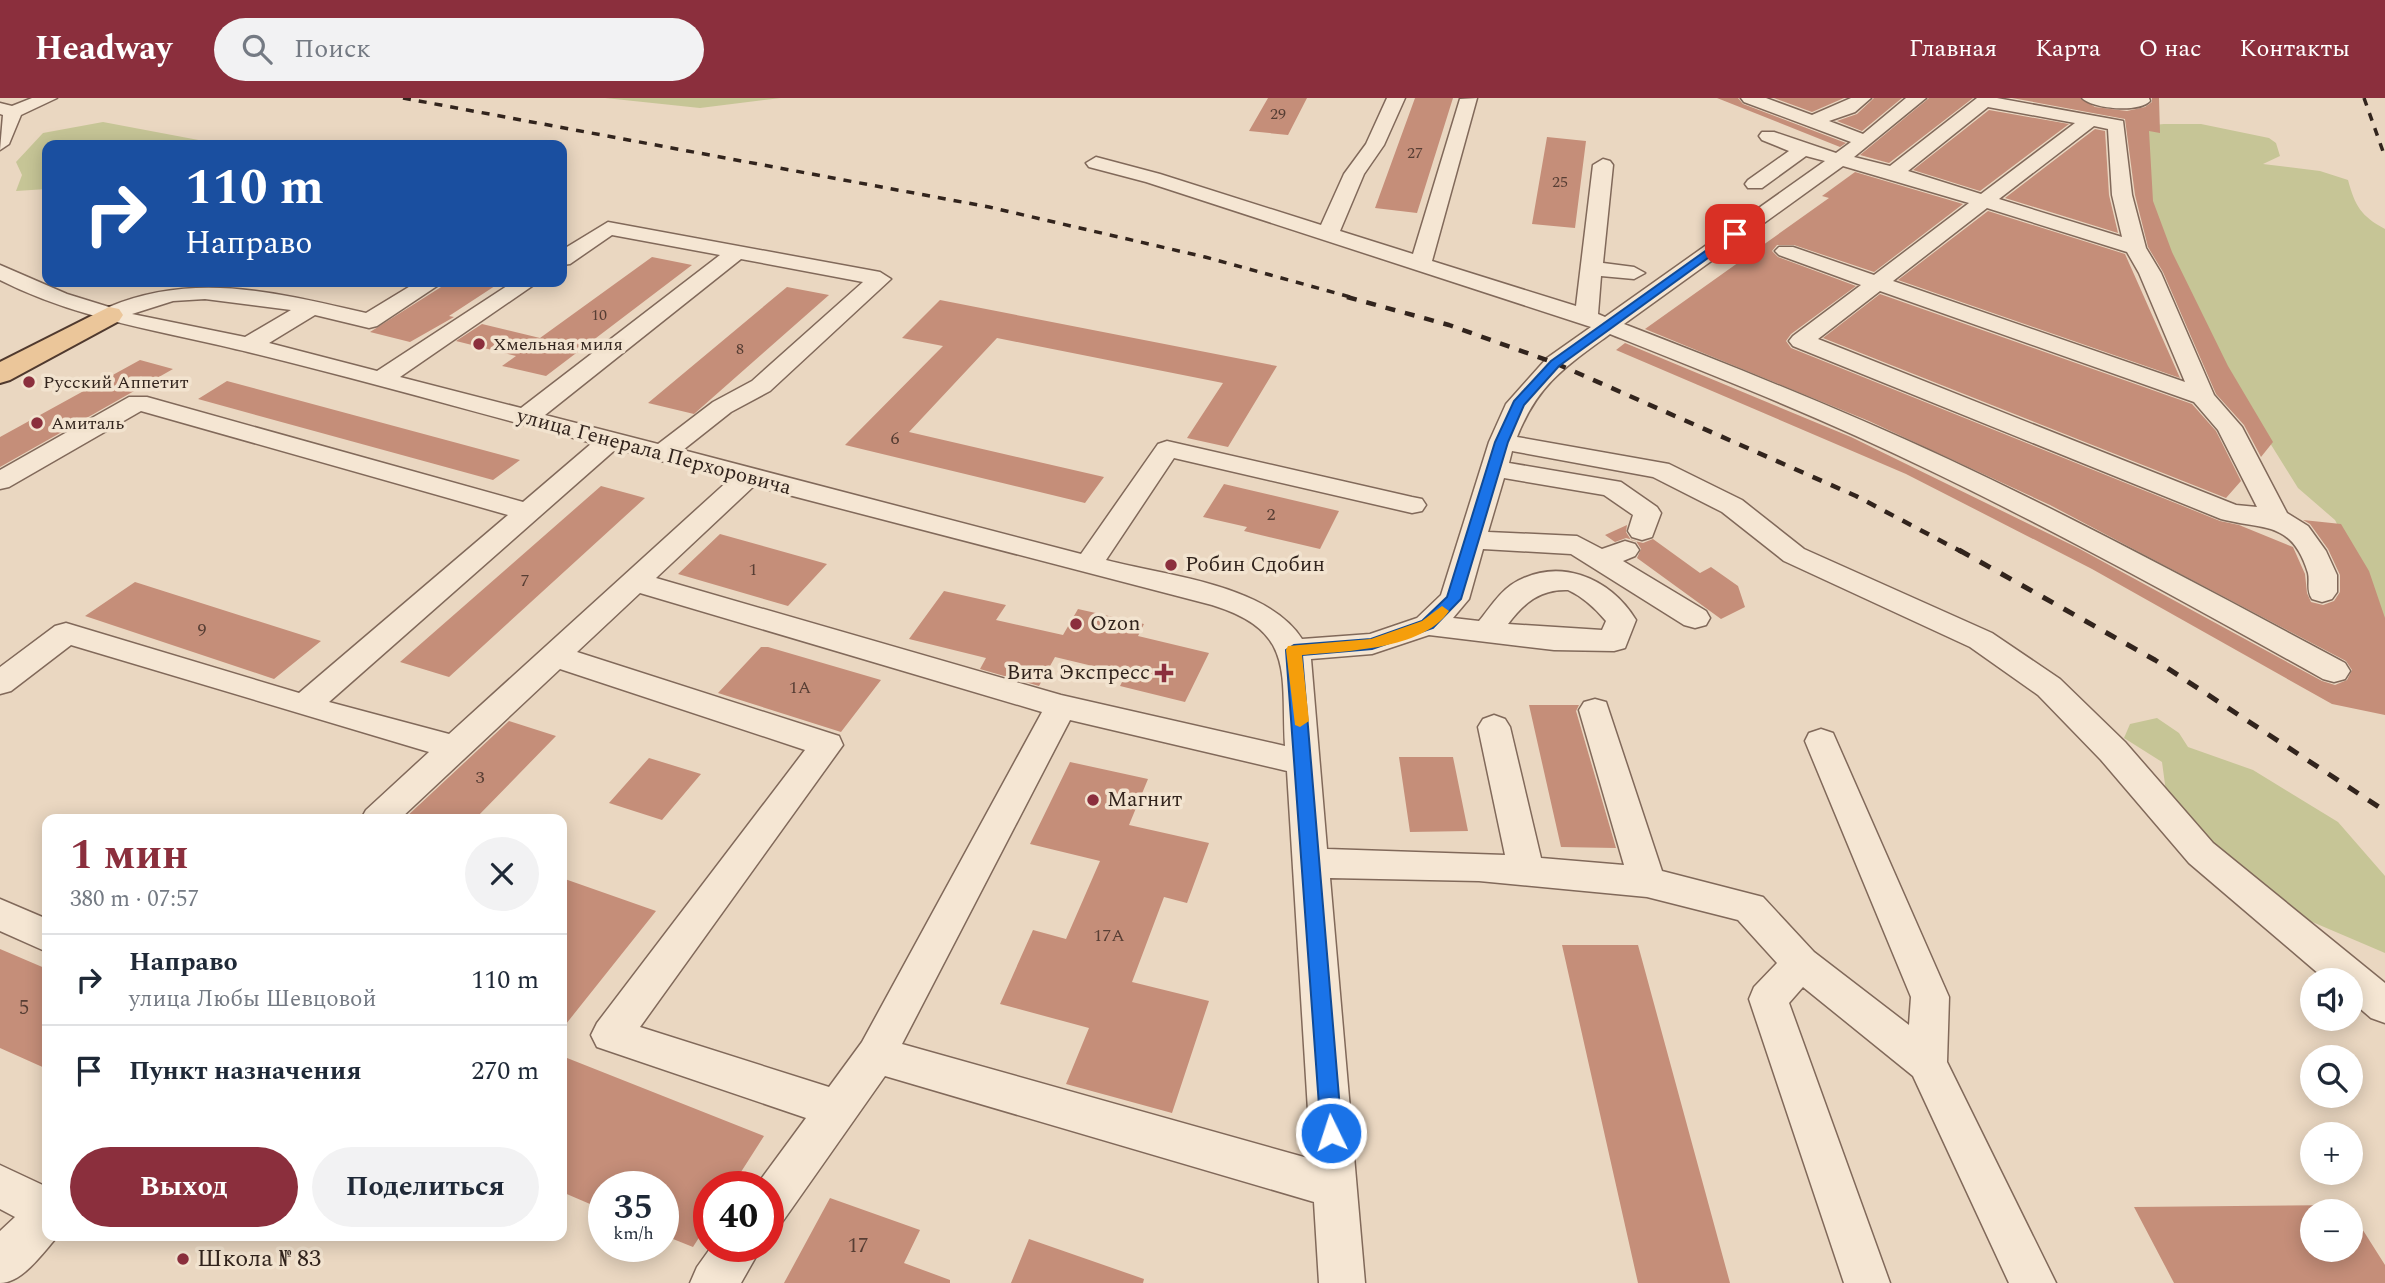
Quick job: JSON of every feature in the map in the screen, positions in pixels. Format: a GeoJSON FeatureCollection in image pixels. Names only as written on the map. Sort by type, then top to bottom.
{"type":"FeatureCollection","features":[{"type":"Feature","properties":{"kind":"main road"},"geometry":{"type":"LineString","coordinates":[[0,374],[109,315]]}},
{"type":"Feature","properties":{"kind":"street"},"geometry":{"type":"LineString","coordinates":[[0,144],[7,110],[48,98]]}},
{"type":"Feature","properties":{"kind":"street"},"geometry":{"type":"LineString","coordinates":[[1328,234],[1354,174],[1375,145],[1396,98]]}},
{"type":"Feature","properties":{"kind":"street"},"geometry":{"type":"LineString","coordinates":[[1750,98],[1864,141]]}},
{"type":"Feature","properties":{"kind":"street"},"geometry":{"type":"LineString","coordinates":[[1821,98],[1855,103]]}},
{"type":"Feature","properties":{"kind":"street"},"geometry":{"type":"LineString","coordinates":[[1428,625],[1454,599],[1499,455],[1518,404],[1555,363],[1598,321],[1840,158],[1917,98]]}},
{"type":"Feature","properties":{"kind":"street"},"geometry":{"type":"LineString","coordinates":[[1894,173],[1925,151],[1984,101],[2091,108],[2131,104],[2141,101],[2140,98]]}},
{"type":"Feature","properties":{"kind":"street"},"geometry":{"type":"LineString","coordinates":[[1420,265],[1469,99]]}},
{"type":"Feature","properties":{"kind":"street"},"geometry":{"type":"LineString","coordinates":[[1812,121],[1855,103]]}},
{"type":"Feature","properties":{"kind":"street"},"geometry":{"type":"LineString","coordinates":[[2091,108],[1983,201],[1801,341],[2231,513],[2276,518],[2298,532],[2312,551],[2323,575],[2322,592]]}},
{"type":"Feature","properties":{"kind":"street"},"geometry":{"type":"LineString","coordinates":[[2091,108],[2117,125],[2122,195],[2135,248],[2150,273],[2203,397],[2229,428],[2276,518]]}},
{"type":"Feature","properties":{"kind":"street"},"geometry":{"type":"LineString","coordinates":[[1768,136],[1803,150],[1894,173],[2135,248]]}},
{"type":"Feature","properties":{"kind":"street"},"geometry":{"type":"LineString","coordinates":[[1755,184],[1803,150]]}},
{"type":"Feature","properties":{"kind":"street"},"geometry":{"type":"LineString","coordinates":[[1096,163],[1153,178],[1598,321],[1938,464],[2124,556],[2334,671]]}},
{"type":"Feature","properties":{"kind":"street"},"geometry":{"type":"LineString","coordinates":[[1598,321],[1592,268],[1603,165]]}},
{"type":"Feature","properties":{"kind":"street"},"geometry":{"type":"LineString","coordinates":[[567,256],[608,228],[880,279],[761,386],[722,407],[663,453]]}},
{"type":"Feature","properties":{"kind":"street"},"geometry":{"type":"LineString","coordinates":[[1786,251],[2203,397]]}},
{"type":"Feature","properties":{"kind":"street"},"geometry":{"type":"LineString","coordinates":[[526,417],[737,252]]}},
{"type":"Feature","properties":{"kind":"street"},"geometry":{"type":"LineString","coordinates":[[1592,268],[1634,273]]}},
{"type":"Feature","properties":{"kind":"street","name":"улица Генерала Перхоровича"},"geometry":{"type":"LineString","coordinates":[[0,271],[33,290],[109,315],[249,345],[1254,608],[1279,625],[1294,650]]}},
{"type":"Feature","properties":{"kind":"street"},"geometry":{"type":"LineString","coordinates":[[255,295],[270,287]]}},
{"type":"Feature","properties":{"kind":"street"},"geometry":{"type":"LineString","coordinates":[[109,315],[134,302],[163,294],[211,290],[255,295],[369,321],[424,287]]}},
{"type":"Feature","properties":{"kind":"street"},"geometry":{"type":"LineString","coordinates":[[381,379],[519,287]]}},
{"type":"Feature","properties":{"kind":"street"},"geometry":{"type":"LineString","coordinates":[[249,345],[310,308]]}},
{"type":"Feature","properties":{"kind":"street"},"geometry":{"type":"LineString","coordinates":[[0,481],[138,402],[528,512]]}},
{"type":"Feature","properties":{"kind":"street"},"geometry":{"type":"LineString","coordinates":[[304,706],[611,440]]}},
{"type":"Feature","properties":{"kind":"street"},"geometry":{"type":"LineString","coordinates":[[1088,565],[1167,449],[1412,505]]}},
{"type":"Feature","properties":{"kind":"street"},"geometry":{"type":"LineString","coordinates":[[1499,455],[1612,488],[1647,513],[1622,547]]}},
{"type":"Feature","properties":{"kind":"street"},"geometry":{"type":"LineString","coordinates":[[1499,455],[1660,471],[1732,506],[1794,555],[1981,640],[2049,687],[2113,751],[2201,853],[2377,997]]}},
{"type":"Feature","properties":{"kind":"street"},"geometry":{"type":"LineString","coordinates":[[383,814],[748,477]]}},
{"type":"Feature","properties":{"kind":"street"},"geometry":{"type":"LineString","coordinates":[[1472,540],[1622,547],[1695,618]]}},
{"type":"Feature","properties":{"kind":"street"},"geometry":{"type":"LineString","coordinates":[[635,582],[1060,706],[1304,762]]}},
{"type":"Feature","properties":{"kind":"street"},"geometry":{"type":"LineString","coordinates":[[1342,1283],[1294,650],[1372,644],[1428,625],[1488,630]]}},
{"type":"Feature","properties":{"kind":"street"},"geometry":{"type":"LineString","coordinates":[[0,683],[66,633],[304,706],[456,747]]}},
{"type":"Feature","properties":{"kind":"street"},"geometry":{"type":"LineString","coordinates":[[555,656],[827,745],[611,1035],[837,1109]]}},
{"type":"Feature","properties":{"kind":"street"},"geometry":{"type":"LineString","coordinates":[[784,1184],[876,1055],[1060,706]]}},
{"type":"Feature","properties":{"kind":"street"},"geometry":{"type":"LineString","coordinates":[[1595,710],[1647,882]]}},
{"type":"Feature","properties":{"kind":"street"},"geometry":{"type":"LineString","coordinates":[[1494,727],[1526,872]]}},
{"type":"Feature","properties":{"kind":"street"},"geometry":{"type":"LineString","coordinates":[[1821,741],[1930,997],[1927,1063]]}},
{"type":"Feature","properties":{"kind":"street"},"geometry":{"type":"LineString","coordinates":[[1312,863],[1479,867],[1647,882],[1750,908],[1801,963],[1927,1063],[2033,1283]]}},
{"type":"Feature","properties":{"kind":"street"},"geometry":{"type":"LineString","coordinates":[[0,914],[42,934]]}},
{"type":"Feature","properties":{"kind":"street"},"geometry":{"type":"LineString","coordinates":[[1801,963],[1768,999],[1867,1283]]}},
{"type":"Feature","properties":{"kind":"street"},"geometry":{"type":"LineString","coordinates":[[876,1055],[1335,1187]]}},
{"type":"Feature","properties":{"kind":"street"},"geometry":{"type":"LineString","coordinates":[[0,1186],[42,1210]]}},
{"type":"Feature","properties":{"kind":"street"},"geometry":{"type":"LineString","coordinates":[[0,1263],[42,1218]]}},
{"type":"Feature","properties":{"kind":"street"},"geometry":{"type":"LineString","coordinates":[[713,1283],[728,1262]]}},
{"type":"Feature","properties":{"kind":"shaded area"},"geometry":{"type":"Polygon","coordinates":[[[605,98],[781,98],[700,108],[605,98]]]}},
{"type":"Feature","properties":{"kind":"shaded area"},"geometry":{"type":"Polygon","coordinates":[[[103,122],[198,140],[42,140],[42,189],[16,191],[22,175],[16,162],[43,133],[103,122]]]}},
{"type":"Feature","properties":{"kind":"shaded area"},"geometry":{"type":"Polygon","coordinates":[[[2201,124],[2269,138],[2276,143],[2280,156],[2263,164],[2320,171],[2348,180],[2360,209],[2370,220],[2385,229],[2385,637],[2373,595],[2335,520],[2298,488],[2237,390],[2153,220],[2143,126],[2201,124]]]}},
{"type":"Feature","properties":{"kind":"shaded area"},"geometry":{"type":"Polygon","coordinates":[[[2157,718],[2179,733],[2188,747],[2253,770],[2338,822],[2385,876],[2385,953],[2296,915],[2205,851],[2167,799],[2162,762],[2124,738],[2130,724],[2157,718]]]}},
{"type":"Feature","properties":{"kind":"building"},"geometry":{"type":"Polygon","coordinates":[[[1268,98],[1307,98],[1288,135],[1249,131],[1268,98]]]}},
{"type":"Feature","properties":{"kind":"building"},"geometry":{"type":"Polygon","coordinates":[[[1415,98],[1453,98],[1417,213],[1375,208],[1415,98]]]}},
{"type":"Feature","properties":{"kind":"building"},"geometry":{"type":"Polygon","coordinates":[[[1717,98],[1738,98],[1743,104],[1846,143],[1840,147],[1717,98]]]}},
{"type":"Feature","properties":{"kind":"building"},"geometry":{"type":"Polygon","coordinates":[[[1774,98],[1844,98],[1812,112],[1774,98]]]}},
{"type":"Feature","properties":{"kind":"building"},"geometry":{"type":"Polygon","coordinates":[[[1874,98],[1902,98],[1862,131],[1837,121],[1857,114],[1874,98]]]}},
{"type":"Feature","properties":{"kind":"building"},"geometry":{"type":"Polygon","coordinates":[[[1929,98],[1973,98],[1889,163],[1860,155],[1929,98]]]}},
{"type":"Feature","properties":{"kind":"building"},"geometry":{"type":"Polygon","coordinates":[[[2012,98],[2080,98],[2095,107],[2127,111],[2145,107],[2152,102],[2152,98],[2159,98],[2160,133],[2149,131],[2153,201],[2172,252],[2228,366],[2273,442],[2261,457],[2244,425],[2216,394],[2163,272],[2148,247],[2135,195],[2125,119],[2012,98]]]}},
{"type":"Feature","properties":{"kind":"building"},"geometry":{"type":"Polygon","coordinates":[[[1989,110],[2069,124],[1980,191],[1913,170],[1989,110]]]}},
{"type":"Feature","properties":{"kind":"building"},"geometry":{"type":"Polygon","coordinates":[[[2095,129],[2105,131],[2109,195],[2118,233],[2005,198],[2095,129]]]}},
{"type":"Feature","properties":{"kind":"building"},"geometry":{"type":"Polygon","coordinates":[[[1547,137],[1586,141],[1575,228],[1532,224],[1547,137]]]}},
{"type":"Feature","properties":{"kind":"building"},"geometry":{"type":"Polygon","coordinates":[[[1855,172],[1963,204],[1874,272],[1794,245],[1777,245],[1772,251],[1778,257],[1856,286],[1791,334],[1786,341],[1791,348],[2220,521],[2239,525],[2293,547],[2305,574],[2311,602],[2323,605],[2334,601],[2340,592],[2340,575],[2328,549],[2310,524],[2303,520],[2341,524],[2369,571],[2385,618],[2385,715],[2332,704],[2092,569],[1906,474],[1616,350],[1625,343],[1851,437],[2078,548],[2322,681],[2335,685],[2347,680],[2352,670],[2346,661],[2050,505],[1869,421],[1645,329],[1829,198],[1822,196],[1855,172]]]}},
{"type":"Feature","properties":{"kind":"building"},"geometry":{"type":"Polygon","coordinates":[[[1988,211],[2125,254],[2180,378],[1898,280],[1988,211]]]}},
{"type":"Feature","properties":{"kind":"building"},"geometry":{"type":"Polygon","coordinates":[[[652,257],[692,265],[546,376],[502,366],[516,356],[456,341],[482,324],[540,338],[652,257]]]}},
{"type":"Feature","properties":{"kind":"building"},"geometry":{"type":"Polygon","coordinates":[[[441,287],[493,287],[449,316],[454,317],[410,342],[370,332],[441,287]]]}},
{"type":"Feature","properties":{"kind":"building"},"geometry":{"type":"Polygon","coordinates":[[[787,287],[829,295],[694,414],[648,403],[787,287]]]}},
{"type":"Feature","properties":{"kind":"building"},"geometry":{"type":"Polygon","coordinates":[[[1880,294],[2192,404],[2216,431],[2241,481],[2226,498],[1823,338],[1880,294]]]}},
{"type":"Feature","properties":{"kind":"building"},"geometry":{"type":"Polygon","coordinates":[[[940,300],[1277,366],[1228,447],[1187,438],[1223,383],[997,338],[909,432],[1104,477],[1085,503],[845,445],[943,346],[902,338],[940,300]]]}},
{"type":"Feature","properties":{"kind":"building"},"geometry":{"type":"Polygon","coordinates":[[[140,360],[173,369],[0,467],[0,437],[140,360]]]}},
{"type":"Feature","properties":{"kind":"building"},"geometry":{"type":"Polygon","coordinates":[[[227,381],[520,460],[493,480],[198,399],[227,381]]]}},
{"type":"Feature","properties":{"kind":"building"},"geometry":{"type":"Polygon","coordinates":[[[1224,484],[1339,511],[1320,549],[1244,531],[1247,527],[1203,517],[1224,484]]]}},
{"type":"Feature","properties":{"kind":"building"},"geometry":{"type":"Polygon","coordinates":[[[601,486],[645,498],[449,677],[400,662],[601,486]]]}},
{"type":"Feature","properties":{"kind":"building"},"geometry":{"type":"Polygon","coordinates":[[[1627,525],[1626,532],[1631,539],[1615,542],[1605,535],[1627,525]]]}},
{"type":"Feature","properties":{"kind":"building"},"geometry":{"type":"Polygon","coordinates":[[[720,534],[827,564],[788,606],[678,574],[720,534]]]}},
{"type":"Feature","properties":{"kind":"building"},"geometry":{"type":"Polygon","coordinates":[[[1653,539],[1700,573],[1711,567],[1738,586],[1745,607],[1721,619],[1637,558],[1641,549],[1636,541],[1643,543],[1653,539]]]}},
{"type":"Feature","properties":{"kind":"building"},"geometry":{"type":"Polygon","coordinates":[[[135,582],[321,641],[274,679],[85,616],[135,582]]]}},
{"type":"Feature","properties":{"kind":"building"},"geometry":{"type":"Polygon","coordinates":[[[944,591],[1006,605],[996,620],[1063,635],[1078,609],[1144,624],[1138,636],[1209,653],[1185,702],[1120,686],[1126,674],[1055,657],[1039,686],[980,669],[986,658],[909,639],[944,591]]]}},
{"type":"Feature","properties":{"kind":"building"},"geometry":{"type":"Polygon","coordinates":[[[761,647],[881,680],[841,732],[718,693],[761,647]]]}},
{"type":"Feature","properties":{"kind":"building"},"geometry":{"type":"Polygon","coordinates":[[[1529,705],[1579,705],[1576,711],[1616,848],[1561,847],[1529,705]]]}},
{"type":"Feature","properties":{"kind":"building"},"geometry":{"type":"Polygon","coordinates":[[[509,721],[556,736],[480,814],[409,814],[509,721]]]}},
{"type":"Feature","properties":{"kind":"building"},"geometry":{"type":"Polygon","coordinates":[[[1399,757],[1453,757],[1468,831],[1410,832],[1399,757]]]}},
{"type":"Feature","properties":{"kind":"building"},"geometry":{"type":"Polygon","coordinates":[[[649,758],[701,774],[662,820],[609,803],[649,758]]]}},
{"type":"Feature","properties":{"kind":"building"},"geometry":{"type":"Polygon","coordinates":[[[1070,762],[1148,779],[1129,825],[1209,843],[1187,903],[1164,897],[1132,982],[1209,1001],[1172,1113],[1066,1084],[1089,1028],[1000,1004],[1033,930],[1066,939],[1100,861],[1030,844],[1070,762]]]}},
{"type":"Feature","properties":{"kind":"building"},"geometry":{"type":"Polygon","coordinates":[[[567,880],[656,911],[567,1023],[567,880]]]}},
{"type":"Feature","properties":{"kind":"building"},"geometry":{"type":"Polygon","coordinates":[[[1562,945],[1638,945],[1730,1283],[1638,1283],[1562,945]]]}},
{"type":"Feature","properties":{"kind":"building"},"geometry":{"type":"Polygon","coordinates":[[[0,949],[42,967],[42,1067],[0,1048],[0,949]]]}},
{"type":"Feature","properties":{"kind":"building"},"geometry":{"type":"Polygon","coordinates":[[[567,1058],[764,1136],[742,1171],[693,1171],[693,1247],[679,1241],[679,1171],[588,1171],[588,1203],[567,1194],[567,1058]]]}},
{"type":"Feature","properties":{"kind":"building"},"geometry":{"type":"Polygon","coordinates":[[[830,1198],[920,1230],[904,1263],[950,1280],[950,1283],[784,1283],[830,1198]]]}},
{"type":"Feature","properties":{"kind":"building"},"geometry":{"type":"Polygon","coordinates":[[[2300,1205],[2300,1262],[2363,1262],[2363,1230],[2385,1265],[2385,1283],[2174,1283],[2134,1207],[2300,1205]]]}},
{"type":"Feature","properties":{"kind":"building"},"geometry":{"type":"Polygon","coordinates":[[[1029,1239],[1144,1279],[1143,1283],[1011,1283],[1029,1239]]]}},
{"type":"Feature","properties":{"kind":"railway"},"geometry":{"type":"LineString","coordinates":[[403,98],[989,207],[1205,257],[1354,298]]}},
{"type":"Feature","properties":{"kind":"railway"},"geometry":{"type":"LineString","coordinates":[[2364,98],[2385,157]]}},
{"type":"Feature","properties":{"kind":"railway"},"geometry":{"type":"LineString","coordinates":[[1347,297],[1449,325],[1555,363],[1856,496],[1962,552]]}},
{"type":"Feature","properties":{"kind":"railway"},"geometry":{"type":"LineString","coordinates":[[1959,550],[2155,660],[2385,811]]}},
{"type":"Feature","properties":{"kind":"slow traffic"},"geometry":{"type":"LineString","coordinates":[[1300,721],[1294,650],[1372,644],[1428,625],[1442,611]]}},
{"type":"Feature","properties":{"kind":"place","name":"Хмельная миля"},"geometry":{"type":"Point","coordinates":[479,344]}},
{"type":"Feature","properties":{"kind":"place","name":"Русский Аппетит"},"geometry":{"type":"Point","coordinates":[29,382]}},
{"type":"Feature","properties":{"kind":"place","name":"Амиталь"},"geometry":{"type":"Point","coordinates":[37,423]}},
{"type":"Feature","properties":{"kind":"place","name":"Робин Сдобин"},"geometry":{"type":"Point","coordinates":[1171,565]}},
{"type":"Feature","properties":{"kind":"place","name":"Ozon"},"geometry":{"type":"Point","coordinates":[1076,624]}},
{"type":"Feature","properties":{"kind":"place","name":"Вита Экспресс"},"geometry":{"type":"Point","coordinates":[1164,673]}},
{"type":"Feature","properties":{"kind":"place","name":"Магнит"},"geometry":{"type":"Point","coordinates":[1093,800]}},
{"type":"Feature","properties":{"kind":"place","name":"Школа № 83"},"geometry":{"type":"Point","coordinates":[183,1259]}},
{"type":"Feature","properties":{"kind":"route"},"geometry":{"type":"LineString","coordinates":[[1331,1133],[1309,815],[1294,650],[1372,644],[1428,625],[1454,599],[1496,469],[1502,442],[1518,404],[1555,363],[1735,234]]}}]}
